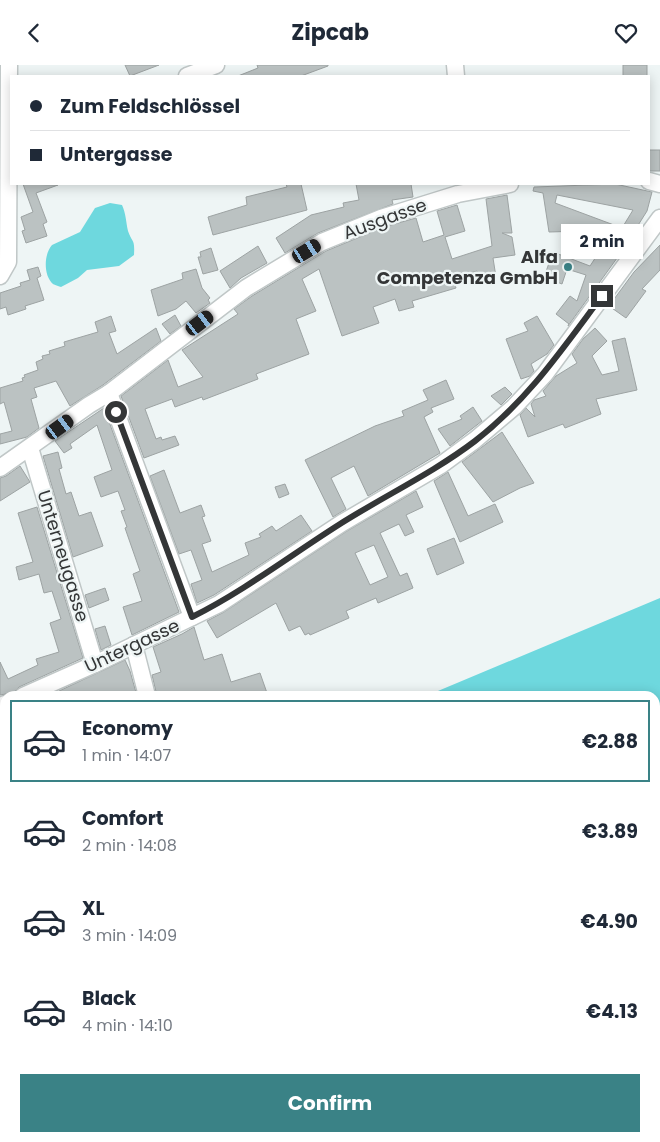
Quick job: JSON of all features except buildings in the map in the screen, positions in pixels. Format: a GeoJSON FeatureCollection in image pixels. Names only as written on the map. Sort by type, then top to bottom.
{"type":"FeatureCollection","features":[{"type":"Feature","properties":{"kind":"street"},"geometry":{"type":"LineString","coordinates":[[0,276],[8,262],[9,65]]}},
{"type":"Feature","properties":{"kind":"street"},"geometry":{"type":"LineString","coordinates":[[190,75],[216,65]]}},
{"type":"Feature","properties":{"kind":"street","name":"Ausgasse"},"geometry":{"type":"LineString","coordinates":[[0,468],[109,393],[246,288],[322,242],[381,218],[467,187],[496,185]]}},
{"type":"Feature","properties":{"kind":"street","name":"Untergasse"},"geometry":{"type":"LineString","coordinates":[[34,691],[219,604],[342,523],[441,465],[475,441],[514,407],[545,374],[660,218]]}},
{"type":"Feature","properties":{"kind":"street"},"geometry":{"type":"LineString","coordinates":[[109,393],[192,617]]}},
{"type":"Feature","properties":{"kind":"street","name":"Unterneugasse"},"geometry":{"type":"LineString","coordinates":[[30,448],[95,664]]}},
{"type":"Feature","properties":{"kind":"street"},"geometry":{"type":"LineString","coordinates":[[134,645],[146,691]]}},
{"type":"Feature","properties":{"kind":"shaded area"},"geometry":{"type":"Polygon","coordinates":[[[110,203],[122,205],[128,231],[134,243],[134,255],[119,266],[87,270],[78,278],[61,287],[53,284],[46,270],[46,259],[49,249],[52,245],[80,232],[95,208],[110,203]]]}},
{"type":"Feature","properties":{"kind":"shaded area"},"geometry":{"type":"Polygon","coordinates":[[[660,598],[660,691],[438,691],[660,598]]]}},
{"type":"Feature","properties":{"kind":"place","name":"Alfa Competenza GmbH"},"geometry":{"type":"Point","coordinates":[568,267]}},
{"type":"Feature","properties":{"kind":"route"},"geometry":{"type":"LineString","coordinates":[[116,412],[192,617],[219,604],[342,523],[441,465],[475,441],[514,407],[545,374],[602,296]]}}]}
